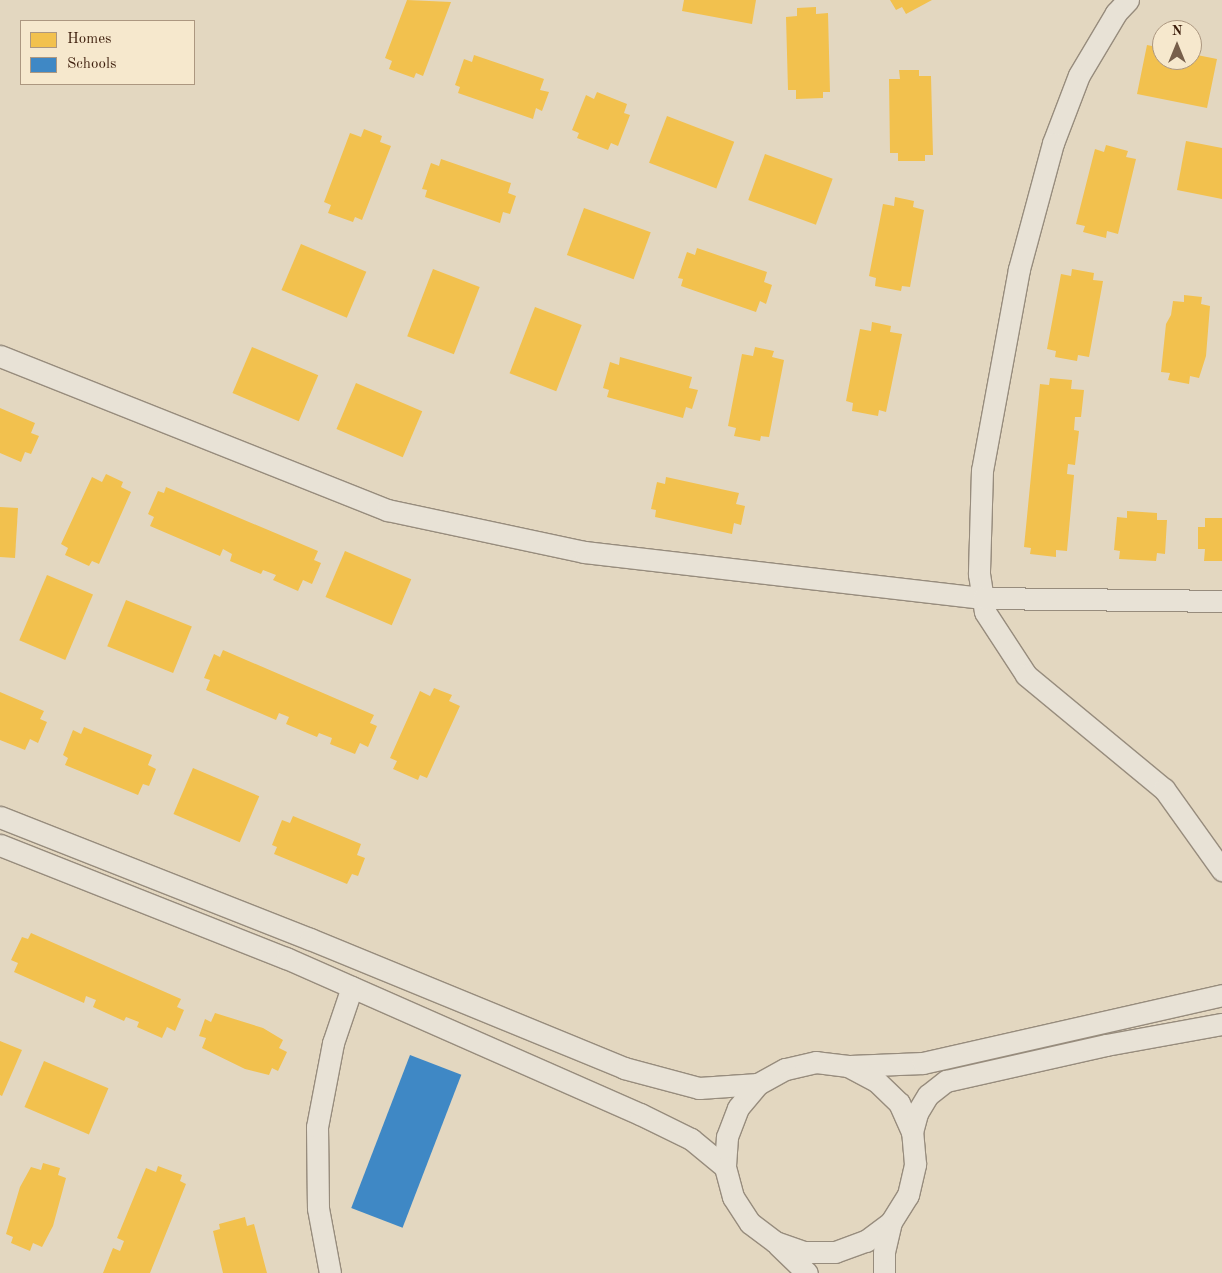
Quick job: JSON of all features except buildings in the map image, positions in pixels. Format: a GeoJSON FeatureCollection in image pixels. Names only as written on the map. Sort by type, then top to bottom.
{"type":"FeatureCollection","features":[{"type":"Feature","properties":{"kind":"street"},"geometry":{"type":"LineString","coordinates":[[1128,0],[1116,12],[1079,75],[1053,143],[1019,269],[982,470],[979,574],[985,612],[1026,675],[1164,789],[1222,870]]}},
{"type":"Feature","properties":{"kind":"street"},"geometry":{"type":"LineString","coordinates":[[0,356],[387,510],[584,552],[983,598],[1222,601]]}},
{"type":"Feature","properties":{"kind":"street"},"geometry":{"type":"LineString","coordinates":[[0,818],[310,939],[624,1068],[699,1088],[758,1084]]}},
{"type":"Feature","properties":{"kind":"street"},"geometry":{"type":"LineString","coordinates":[[0,845],[352,987],[640,1114],[691,1139],[724,1167]]}},
{"type":"Feature","properties":{"kind":"street"},"geometry":{"type":"LineString","coordinates":[[330,1273],[318,1208],[317,1127],[333,1043],[352,987]]}},
{"type":"Feature","properties":{"kind":"street"},"geometry":{"type":"LineString","coordinates":[[807,1273],[775,1242],[750,1223],[733,1197],[724,1167],[726,1137],[738,1108],[758,1084],[785,1069],[816,1062],[848,1066],[922,1063],[1222,995]]}},
{"type":"Feature","properties":{"kind":"street"},"geometry":{"type":"LineString","coordinates":[[912,1132],[917,1113],[928,1095],[946,1081],[1106,1044],[1222,1024]]}},
{"type":"Feature","properties":{"kind":"street"},"geometry":{"type":"LineString","coordinates":[[848,1066],[882,1086],[898,1103],[912,1132],[916,1164],[908,1195],[891,1222],[884,1252],[884,1273]]}},
{"type":"Feature","properties":{"kind":"street"},"geometry":{"type":"LineString","coordinates":[[775,1242],[804,1252],[835,1252],[866,1241],[891,1222]]}}]}
